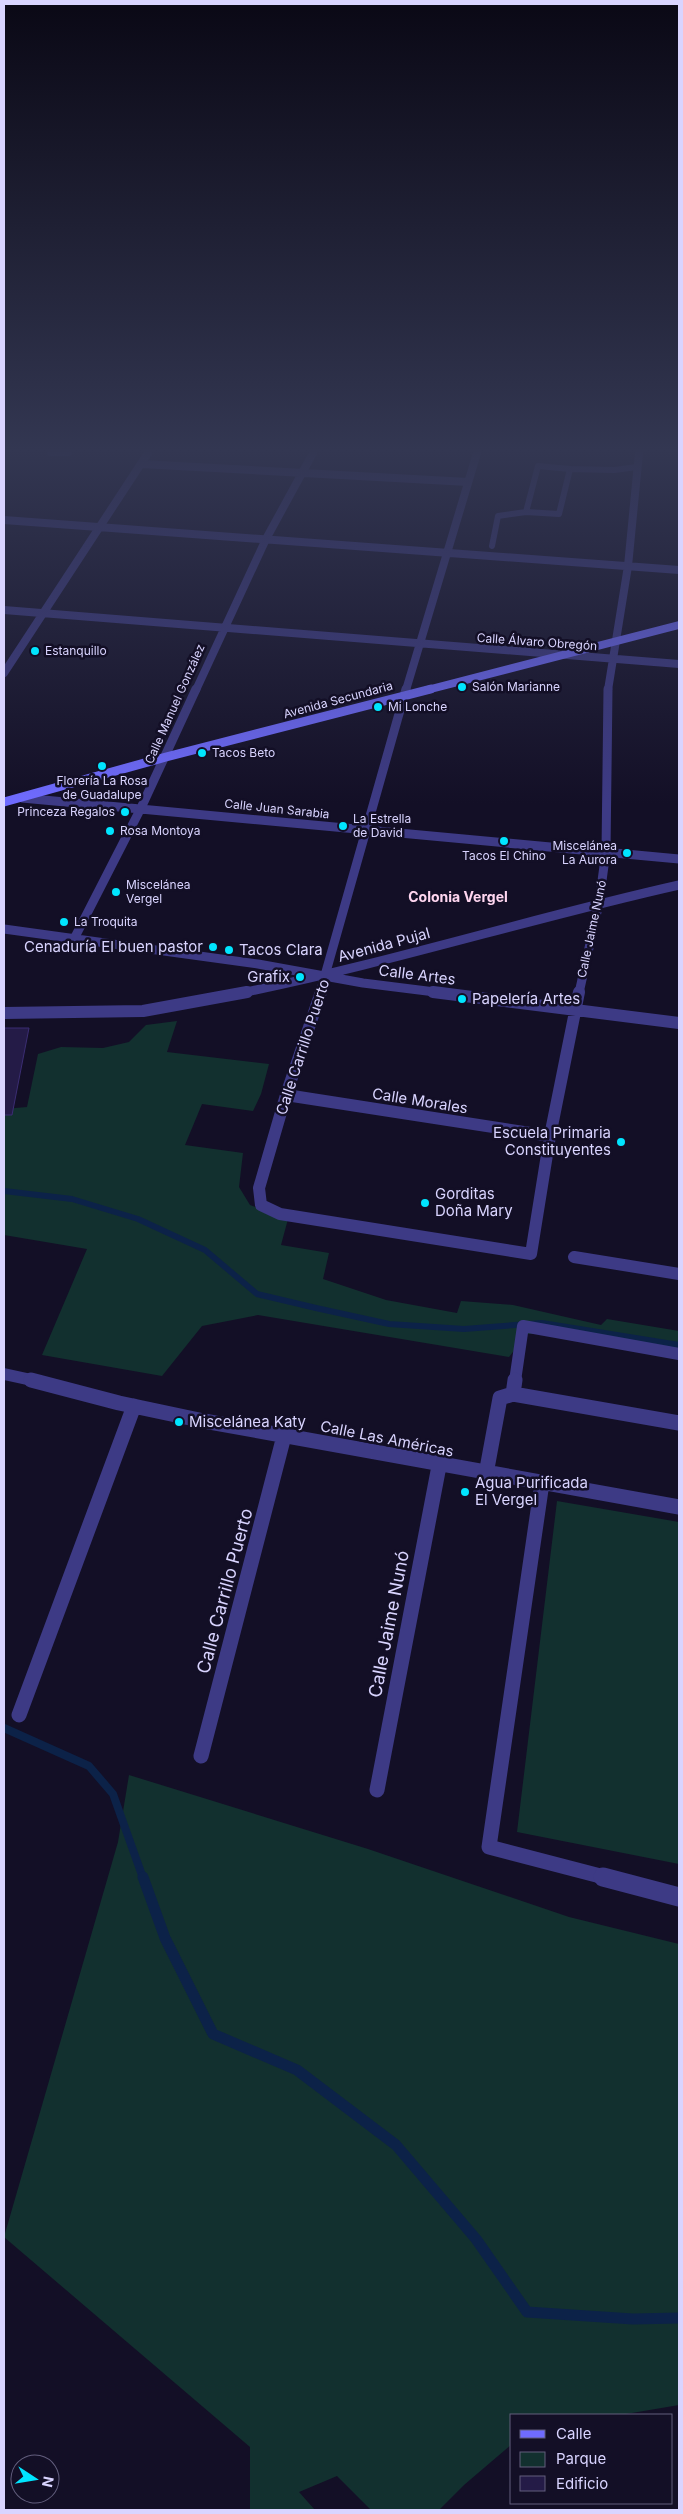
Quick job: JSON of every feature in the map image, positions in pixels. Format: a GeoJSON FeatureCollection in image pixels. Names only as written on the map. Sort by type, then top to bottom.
{"type":"FeatureCollection","features":[{"type":"Feature","properties":{"kind":"street"},"geometry":{"type":"LineString","coordinates":[[4,673],[71,570]]}},
{"type":"Feature","properties":{"kind":"street","name":"Calle Manuel González"},"geometry":{"type":"LineString","coordinates":[[74,939],[166,757],[251,570]]}},
{"type":"Feature","properties":{"kind":"street","name":"Calle Carrillo Puerto"},"geometry":{"type":"LineString","coordinates":[[442,570],[404,696],[326,976],[286,1095],[259,1188],[261,1205],[280,1214],[531,1254]]}},
{"type":"Feature","properties":{"kind":"street","name":"Calle Jaime Nunó"},"geometry":{"type":"LineString","coordinates":[[531,1254],[550,1136],[574,1009],[599,903],[606,851],[607,697],[615,658],[615,642],[627,570]]}},
{"type":"Feature","properties":{"kind":"street","name":"Calle Álvaro Obregón"},"geometry":{"type":"LineString","coordinates":[[4,610],[224,626],[563,656],[615,658],[679,664]]}},
{"type":"Feature","properties":{"kind":"street","name":"Avenida Secundaria"},"geometry":{"type":"LineString","coordinates":[[4,802],[166,757],[679,625]]}},
{"type":"Feature","properties":{"kind":"street","name":"Calle Juan Sarabia"},"geometry":{"type":"LineString","coordinates":[[22,798],[679,859]]}},
{"type":"Feature","properties":{"kind":"street","name":"Avenida Pujal"},"geometry":{"type":"LineString","coordinates":[[4,1013],[143,1011],[326,976],[599,903],[679,885]]}},
{"type":"Feature","properties":{"kind":"street","name":"Calle Artes"},"geometry":{"type":"LineString","coordinates":[[4,929],[363,983],[679,1023]]}},
{"type":"Feature","properties":{"kind":"street","name":"Calle Morales"},"geometry":{"type":"LineString","coordinates":[[286,1095],[550,1136]]}},
{"type":"Feature","properties":{"kind":"street"},"geometry":{"type":"LineString","coordinates":[[574,1257],[679,1274]]}},
{"type":"Feature","properties":{"kind":"street"},"geometry":{"type":"LineString","coordinates":[[513,1394],[522,1326],[679,1354]]}},
{"type":"Feature","properties":{"kind":"street","name":"Calle Las Américas"},"geometry":{"type":"LineString","coordinates":[[4,1374],[50,1383],[134,1406],[284,1436],[439,1466],[542,1482],[679,1507]]}},
{"type":"Feature","properties":{"kind":"street"},"geometry":{"type":"LineString","coordinates":[[486,1474],[500,1398],[513,1394],[679,1422]]}},
{"type":"Feature","properties":{"kind":"street"},"geometry":{"type":"LineString","coordinates":[[19,1715],[134,1406]]}},
{"type":"Feature","properties":{"kind":"street","name":"Calle Carrillo Puerto"},"geometry":{"type":"LineString","coordinates":[[201,1756],[284,1436]]}},
{"type":"Feature","properties":{"kind":"street","name":"Calle Jaime Nunó"},"geometry":{"type":"LineString","coordinates":[[376,1790],[439,1466]]}},
{"type":"Feature","properties":{"kind":"street"},"geometry":{"type":"LineString","coordinates":[[542,1482],[490,1847],[679,1897]]}},
{"type":"Feature","properties":{"kind":"green space"},"geometry":{"type":"Polygon","coordinates":[[[177,1021],[167,1052],[269,1064],[261,1094],[253,1111],[202,1104],[185,1145],[243,1153],[239,1187],[250,1205],[288,1219],[281,1245],[329,1253],[323,1279],[386,1300],[457,1313],[461,1301],[513,1305],[601,1325],[607,1319],[679,1331],[679,1353],[559,1333],[527,1334],[509,1357],[258,1315],[202,1326],[162,1376],[42,1355],[87,1249],[4,1235],[4,1109],[27,1107],[38,1054],[61,1047],[103,1048],[129,1042],[146,1025],[177,1021]]]}},
{"type":"Feature","properties":{"kind":"green space"},"geometry":{"type":"Polygon","coordinates":[[[557,1501],[679,1522],[679,1864],[517,1832],[557,1501]]]}},
{"type":"Feature","properties":{"kind":"green space"},"geometry":{"type":"Polygon","coordinates":[[[129,1775],[368,1849],[569,1917],[679,1944],[679,2405],[626,2414],[510,2414],[510,2446],[464,2485],[439,2510],[371,2510],[337,2476],[299,2492],[315,2510],[250,2510],[250,2447],[4,2237],[118,1842],[129,1775]]]}},
{"type":"Feature","properties":{"kind":"building"},"geometry":{"type":"Polygon","coordinates":[[[4,1028],[29,1028],[12,1115],[4,1115],[4,1028]]]}},
{"type":"Feature","properties":{"kind":"waterway"},"geometry":{"type":"LineString","coordinates":[[4,1191],[72,1199],[138,1219],[205,1250],[257,1294],[316,1308],[389,1324],[464,1329],[542,1323],[679,1345]]}},
{"type":"Feature","properties":{"kind":"waterway"},"geometry":{"type":"LineString","coordinates":[[4,1728],[89,1766],[113,1794],[143,1878]]}},
{"type":"Feature","properties":{"kind":"waterway"},"geometry":{"type":"LineString","coordinates":[[143,1877],[165,1938],[213,2034],[297,2070],[396,2145],[476,2239],[527,2312],[633,2319],[679,2318]]}},
{"type":"Feature","properties":{"kind":"place","name":"Estanquillo"},"geometry":{"type":"Point","coordinates":[35,651]}},
{"type":"Feature","properties":{"kind":"place","name":"Salón Marianne"},"geometry":{"type":"Point","coordinates":[462,687]}},
{"type":"Feature","properties":{"kind":"place","name":"Mi Lonche"},"geometry":{"type":"Point","coordinates":[378,707]}},
{"type":"Feature","properties":{"kind":"place","name":"Tacos Beto"},"geometry":{"type":"Point","coordinates":[202,753]}},
{"type":"Feature","properties":{"kind":"place","name":"Florería La Rosa de Guadalupe"},"geometry":{"type":"Point","coordinates":[102,766]}},
{"type":"Feature","properties":{"kind":"place","name":"Princeza Regalos"},"geometry":{"type":"Point","coordinates":[125,812]}},
{"type":"Feature","properties":{"kind":"place","name":"La Estrella de David"},"geometry":{"type":"Point","coordinates":[343,826]}},
{"type":"Feature","properties":{"kind":"place","name":"Rosa Montoya"},"geometry":{"type":"Point","coordinates":[110,831]}},
{"type":"Feature","properties":{"kind":"place","name":"Tacos El Chino"},"geometry":{"type":"Point","coordinates":[504,841]}},
{"type":"Feature","properties":{"kind":"place","name":"Miscelánea La Aurora"},"geometry":{"type":"Point","coordinates":[627,853]}},
{"type":"Feature","properties":{"kind":"place","name":"Miscelánea Vergel"},"geometry":{"type":"Point","coordinates":[116,892]}},
{"type":"Feature","properties":{"kind":"place","name":"La Troquita"},"geometry":{"type":"Point","coordinates":[64,922]}},
{"type":"Feature","properties":{"kind":"place","name":"Cenaduría El buen pastor"},"geometry":{"type":"Point","coordinates":[213,947]}},
{"type":"Feature","properties":{"kind":"place","name":"Tacos Clara"},"geometry":{"type":"Point","coordinates":[229,950]}},
{"type":"Feature","properties":{"kind":"place","name":"Grafix"},"geometry":{"type":"Point","coordinates":[300,977]}},
{"type":"Feature","properties":{"kind":"place","name":"Papelería Artes"},"geometry":{"type":"Point","coordinates":[462,999]}},
{"type":"Feature","properties":{"kind":"place","name":"Escuela Primaria Constituyentes"},"geometry":{"type":"Point","coordinates":[621,1142]}},
{"type":"Feature","properties":{"kind":"place","name":"Gorditas Doña Mary"},"geometry":{"type":"Point","coordinates":[425,1203]}},
{"type":"Feature","properties":{"kind":"place","name":"Miscelánea Katy"},"geometry":{"type":"Point","coordinates":[179,1422]}},
{"type":"Feature","properties":{"kind":"place","name":"Agua Purificada El Vergel"},"geometry":{"type":"Point","coordinates":[465,1492]}},
{"type":"Feature","properties":{"kind":"district","name":"Colonia Vergel"},"geometry":{"type":"Point","coordinates":[458,897]}}]}
